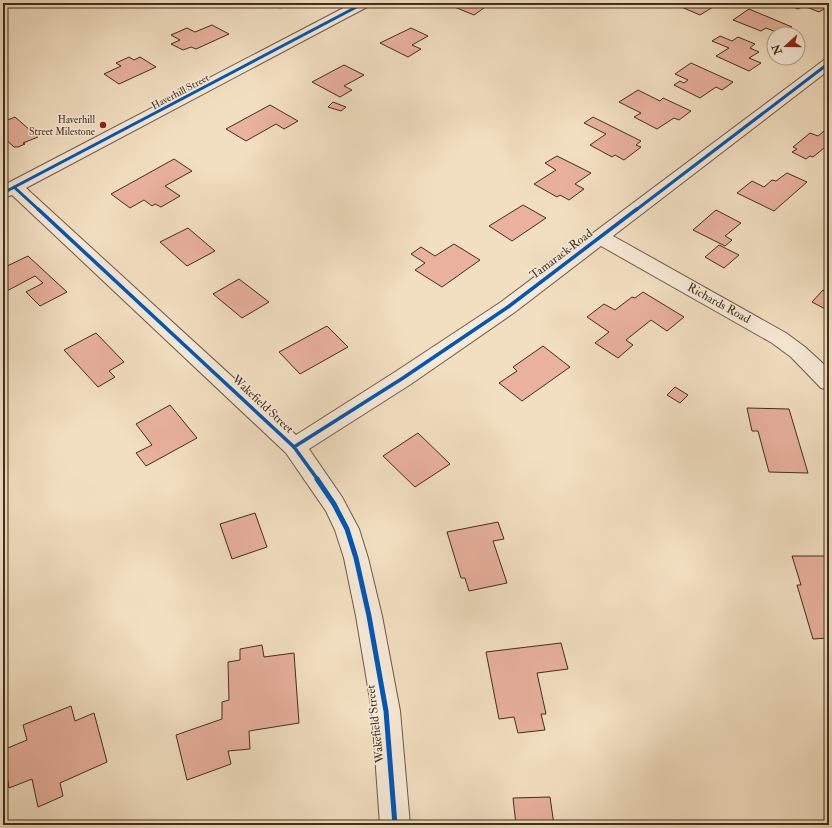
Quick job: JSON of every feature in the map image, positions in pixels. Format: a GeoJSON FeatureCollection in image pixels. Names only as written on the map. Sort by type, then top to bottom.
{"type":"FeatureCollection","features":[{"type":"Feature","properties":{"kind":"street","name":"Haverhill Street"},"geometry":{"type":"LineString","coordinates":[[9,190],[364,3]]}},
{"type":"Feature","properties":{"kind":"street","name":"Tamarack Road"},"geometry":{"type":"LineString","coordinates":[[294,447],[403,378],[508,307],[829,63]]}},
{"type":"Feature","properties":{"kind":"street","name":"Wakefield Street"},"geometry":{"type":"LineString","coordinates":[[9,190],[294,447],[304,459],[334,504],[347,529],[356,558],[369,616],[386,711],[395,825]]}},
{"type":"Feature","properties":{"kind":"street","name":"Richards Road"},"geometry":{"type":"LineString","coordinates":[[600,237],[779,338],[798,352],[829,382]]}},
{"type":"Feature","properties":{"kind":"building"},"geometry":{"type":"Polygon","coordinates":[[[271,3],[290,3],[280,8],[271,3]]]}},
{"type":"Feature","properties":{"kind":"building"},"geometry":{"type":"Polygon","coordinates":[[[480,3],[476,6],[484,8],[474,15],[447,4],[480,3]]]}},
{"type":"Feature","properties":{"kind":"building"},"geometry":{"type":"Polygon","coordinates":[[[685,3],[704,3],[713,7],[700,15],[679,6],[685,3]]]}},
{"type":"Feature","properties":{"kind":"building"},"geometry":{"type":"Polygon","coordinates":[[[783,3],[829,3],[829,6],[819,12],[804,6],[798,9],[783,3]]]}},
{"type":"Feature","properties":{"kind":"building"},"geometry":{"type":"Polygon","coordinates":[[[749,9],[790,26],[766,26],[766,28],[761,31],[733,20],[749,9]]]}},
{"type":"Feature","properties":{"kind":"building"},"geometry":{"type":"Polygon","coordinates":[[[212,25],[229,34],[196,49],[191,47],[183,50],[171,44],[180,40],[171,35],[187,28],[195,32],[212,25]]]}},
{"type":"Feature","properties":{"kind":"building"},"geometry":{"type":"Polygon","coordinates":[[[411,28],[428,36],[412,45],[421,49],[408,57],[380,43],[411,28]]]}},
{"type":"Feature","properties":{"kind":"building"},"geometry":{"type":"Polygon","coordinates":[[[720,36],[732,41],[738,37],[755,44],[750,48],[759,52],[749,58],[761,63],[749,71],[716,56],[729,48],[712,41],[720,36]]]}},
{"type":"Feature","properties":{"kind":"building"},"geometry":{"type":"Polygon","coordinates":[[[129,57],[134,60],[140,57],[156,67],[119,84],[104,74],[121,66],[116,63],[129,57]]]}},
{"type":"Feature","properties":{"kind":"building"},"geometry":{"type":"Polygon","coordinates":[[[691,63],[733,82],[722,90],[716,87],[700,98],[674,85],[680,81],[684,83],[688,80],[675,74],[691,63]]]}},
{"type":"Feature","properties":{"kind":"building"},"geometry":{"type":"Polygon","coordinates":[[[344,65],[364,75],[344,86],[352,90],[340,97],[312,82],[344,65]]]}},
{"type":"Feature","properties":{"kind":"building"},"geometry":{"type":"Polygon","coordinates":[[[638,90],[660,101],[663,98],[691,111],[679,120],[674,118],[657,129],[634,117],[641,113],[619,102],[638,90]]]}},
{"type":"Feature","properties":{"kind":"building"},"geometry":{"type":"Polygon","coordinates":[[[333,102],[346,107],[341,111],[328,107],[333,102]]]}},
{"type":"Feature","properties":{"kind":"building"},"geometry":{"type":"Polygon","coordinates":[[[270,105],[298,121],[284,129],[276,124],[246,141],[226,129],[270,105]]]}},
{"type":"Feature","properties":{"kind":"building"},"geometry":{"type":"Polygon","coordinates":[[[15,117],[38,137],[23,143],[25,144],[18,147],[14,147],[3,137],[3,122],[15,117]]]}},
{"type":"Feature","properties":{"kind":"building"},"geometry":{"type":"Polygon","coordinates":[[[593,117],[641,141],[636,145],[641,147],[624,160],[615,155],[612,157],[590,145],[606,134],[584,123],[593,117]]]}},
{"type":"Feature","properties":{"kind":"building"},"geometry":{"type":"Polygon","coordinates":[[[829,127],[829,144],[813,157],[810,156],[806,159],[792,152],[797,149],[793,147],[810,133],[818,136],[829,127]]]}},
{"type":"Feature","properties":{"kind":"building"},"geometry":{"type":"Polygon","coordinates":[[[557,156],[591,173],[575,184],[584,189],[569,200],[560,195],[557,197],[534,184],[556,170],[545,163],[557,156]]]}},
{"type":"Feature","properties":{"kind":"building"},"geometry":{"type":"Polygon","coordinates":[[[174,159],[192,171],[165,186],[180,196],[161,207],[155,204],[152,206],[144,200],[130,208],[111,194],[174,159]]]}},
{"type":"Feature","properties":{"kind":"building"},"geometry":{"type":"Polygon","coordinates":[[[787,173],[807,182],[774,211],[737,193],[752,181],[764,187],[772,180],[776,181],[787,173]]]}},
{"type":"Feature","properties":{"kind":"building"},"geometry":{"type":"Polygon","coordinates":[[[523,205],[546,218],[512,241],[489,226],[523,205]]]}},
{"type":"Feature","properties":{"kind":"building"},"geometry":{"type":"Polygon","coordinates":[[[716,210],[741,223],[725,236],[732,240],[725,246],[693,230],[716,210]]]}},
{"type":"Feature","properties":{"kind":"building"},"geometry":{"type":"Polygon","coordinates":[[[188,228],[215,251],[187,266],[160,242],[188,228]]]}},
{"type":"Feature","properties":{"kind":"building"},"geometry":{"type":"Polygon","coordinates":[[[454,244],[480,260],[442,287],[415,270],[425,263],[411,254],[421,247],[435,256],[454,244]]]}},
{"type":"Feature","properties":{"kind":"building"},"geometry":{"type":"Polygon","coordinates":[[[719,245],[739,255],[724,268],[705,257],[719,245]]]}},
{"type":"Feature","properties":{"kind":"building"},"geometry":{"type":"Polygon","coordinates":[[[28,256],[67,292],[40,306],[26,292],[43,283],[35,276],[3,293],[3,268],[28,256]]]}},
{"type":"Feature","properties":{"kind":"building"},"geometry":{"type":"Polygon","coordinates":[[[239,279],[269,302],[242,318],[213,294],[239,279]]]}},
{"type":"Feature","properties":{"kind":"building"},"geometry":{"type":"Polygon","coordinates":[[[823,290],[829,293],[829,311],[812,302],[823,290]]]}},
{"type":"Feature","properties":{"kind":"building"},"geometry":{"type":"Polygon","coordinates":[[[643,292],[684,317],[667,331],[651,320],[626,340],[633,345],[618,358],[595,343],[609,332],[587,317],[604,304],[615,310],[632,297],[635,298],[643,292]]]}},
{"type":"Feature","properties":{"kind":"building"},"geometry":{"type":"Polygon","coordinates":[[[327,326],[348,347],[300,374],[279,352],[327,326]]]}},
{"type":"Feature","properties":{"kind":"building"},"geometry":{"type":"Polygon","coordinates":[[[96,333],[124,362],[109,371],[115,377],[98,387],[64,350],[96,333]]]}},
{"type":"Feature","properties":{"kind":"building"},"geometry":{"type":"Polygon","coordinates":[[[543,346],[570,367],[522,401],[499,383],[517,371],[513,367],[543,346]]]}},
{"type":"Feature","properties":{"kind":"building"},"geometry":{"type":"Polygon","coordinates":[[[675,387],[688,395],[680,403],[667,395],[675,387]]]}},
{"type":"Feature","properties":{"kind":"building"},"geometry":{"type":"Polygon","coordinates":[[[170,405],[197,438],[146,466],[136,453],[152,445],[136,424],[170,405]]]}},
{"type":"Feature","properties":{"kind":"building"},"geometry":{"type":"Polygon","coordinates":[[[747,408],[789,409],[808,473],[769,472],[758,431],[752,431],[747,408]]]}},
{"type":"Feature","properties":{"kind":"building"},"geometry":{"type":"Polygon","coordinates":[[[418,433],[450,464],[415,487],[383,456],[418,433]]]}},
{"type":"Feature","properties":{"kind":"building"},"geometry":{"type":"Polygon","coordinates":[[[255,513],[267,547],[232,559],[220,524],[255,513]]]}},
{"type":"Feature","properties":{"kind":"building"},"geometry":{"type":"Polygon","coordinates":[[[498,522],[504,539],[493,541],[507,583],[469,591],[465,578],[461,578],[447,532],[498,522]]]}},
{"type":"Feature","properties":{"kind":"building"},"geometry":{"type":"Polygon","coordinates":[[[792,556],[829,556],[829,638],[813,639],[797,585],[801,585],[792,556]]]}},
{"type":"Feature","properties":{"kind":"building"},"geometry":{"type":"Polygon","coordinates":[[[561,643],[568,669],[537,673],[546,714],[541,714],[545,730],[518,733],[514,717],[499,719],[486,652],[561,643]]]}},
{"type":"Feature","properties":{"kind":"building"},"geometry":{"type":"Polygon","coordinates":[[[262,645],[264,657],[294,653],[299,723],[249,731],[250,749],[228,751],[231,764],[187,780],[176,735],[222,719],[222,702],[229,700],[228,662],[240,660],[240,649],[262,645]]]}},
{"type":"Feature","properties":{"kind":"building"},"geometry":{"type":"Polygon","coordinates":[[[71,706],[75,721],[94,713],[107,762],[60,783],[63,796],[38,807],[32,779],[9,788],[3,750],[27,740],[23,725],[71,706]]]}},
{"type":"Feature","properties":{"kind":"building"},"geometry":{"type":"Polygon","coordinates":[[[550,797],[554,825],[516,825],[513,798],[550,797]]]}},
{"type":"Feature","properties":{"kind":"cycle path"},"geometry":{"type":"LineString","coordinates":[[3,193],[364,3]]}},
{"type":"Feature","properties":{"kind":"cycle path"},"geometry":{"type":"LineString","coordinates":[[294,447],[403,378],[508,307],[829,63]]}},
{"type":"Feature","properties":{"kind":"cycle path"},"geometry":{"type":"LineString","coordinates":[[14,187],[294,447],[304,459],[334,504],[347,529],[356,558],[369,616],[386,711],[395,825]]}},
{"type":"Feature","properties":{"kind":"place","name":"Haverhill Street Milestone"},"geometry":{"type":"Point","coordinates":[103,125]}}]}
